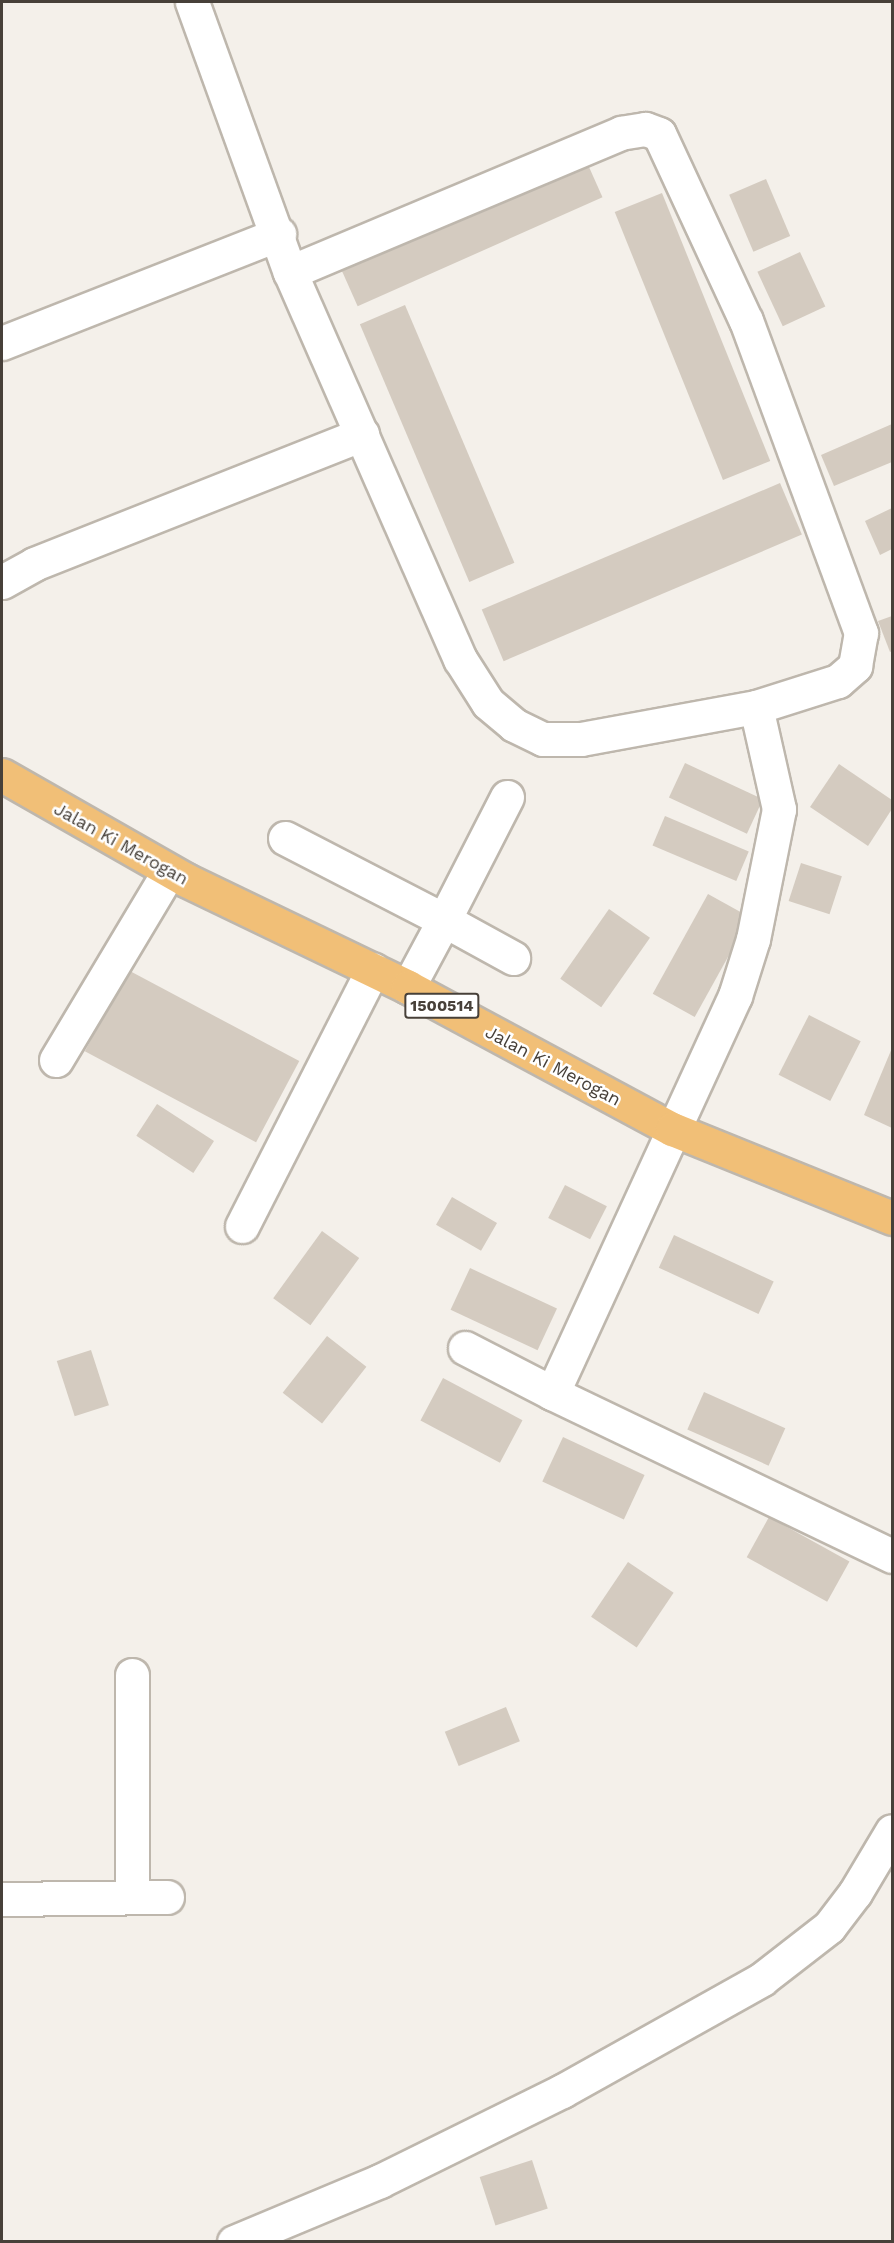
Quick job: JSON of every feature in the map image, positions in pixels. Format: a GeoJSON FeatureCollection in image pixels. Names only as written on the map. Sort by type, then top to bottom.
{"type":"FeatureCollection","features":[{"type":"Feature","properties":{"kind":"highway","name":"Jalan Ki Merogan"},"geometry":{"type":"LineString","coordinates":[[2,775],[169,871],[373,969],[672,1129],[892,1218]]}},
{"type":"Feature","properties":{"kind":"street"},"geometry":{"type":"LineString","coordinates":[[192,2],[279,234],[290,272],[460,659],[488,704],[514,725],[543,739],[581,739],[756,707],[848,675],[859,656],[861,633],[746,321],[658,134],[645,129],[621,133],[290,272]]}},
{"type":"Feature","properties":{"kind":"street"},"geometry":{"type":"LineString","coordinates":[[2,343],[279,234]]}},
{"type":"Feature","properties":{"kind":"street"},"geometry":{"type":"LineString","coordinates":[[2,582],[34,564],[362,434]]}},
{"type":"Feature","properties":{"kind":"street"},"geometry":{"type":"LineString","coordinates":[[552,1393],[735,996],[753,939],[777,834],[776,790],[756,707]]}},
{"type":"Feature","properties":{"kind":"street"},"geometry":{"type":"LineString","coordinates":[[408,987],[507,797]]}},
{"type":"Feature","properties":{"kind":"street"},"geometry":{"type":"LineString","coordinates":[[285,838],[513,958]]}},
{"type":"Feature","properties":{"kind":"street"},"geometry":{"type":"LineString","coordinates":[[56,1060],[169,871]]}},
{"type":"Feature","properties":{"kind":"street"},"geometry":{"type":"LineString","coordinates":[[242,1226],[373,969]]}},
{"type":"Feature","properties":{"kind":"street"},"geometry":{"type":"LineString","coordinates":[[465,1348],[552,1393],[892,1556]]}},
{"type":"Feature","properties":{"kind":"street"},"geometry":{"type":"LineString","coordinates":[[132,1675],[132,1897]]}},
{"type":"Feature","properties":{"kind":"street"},"geometry":{"type":"LineString","coordinates":[[234,2241],[380,2181],[562,2091],[762,1979],[829,1927],[855,1893],[892,1832]]}},
{"type":"Feature","properties":{"kind":"street"},"geometry":{"type":"LineString","coordinates":[[2,1899],[167,1897]]}},
{"type":"Feature","properties":{"kind":"building"},"geometry":{"type":"Polygon","coordinates":[[[585,158],[602,197],[358,306],[340,267],[585,158]]]}},
{"type":"Feature","properties":{"kind":"building"},"geometry":{"type":"Polygon","coordinates":[[[766,179],[790,236],[753,252],[729,195],[766,179]]]}},
{"type":"Feature","properties":{"kind":"building"},"geometry":{"type":"Polygon","coordinates":[[[662,193],[770,461],[723,480],[615,212],[662,193]]]}},
{"type":"Feature","properties":{"kind":"building"},"geometry":{"type":"Polygon","coordinates":[[[800,252],[825,306],[783,326],[757,272],[800,252]]]}},
{"type":"Feature","properties":{"kind":"building"},"geometry":{"type":"Polygon","coordinates":[[[405,305],[514,563],[469,582],[360,324],[405,305]]]}},
{"type":"Feature","properties":{"kind":"building"},"geometry":{"type":"Polygon","coordinates":[[[892,424],[892,462],[834,486],[821,455],[892,424]]]}},
{"type":"Feature","properties":{"kind":"building"},"geometry":{"type":"Polygon","coordinates":[[[780,483],[802,535],[504,661],[482,610],[780,483]]]}},
{"type":"Feature","properties":{"kind":"building"},"geometry":{"type":"Polygon","coordinates":[[[892,508],[892,549],[880,555],[865,521],[892,508]]]}},
{"type":"Feature","properties":{"kind":"building"},"geometry":{"type":"Polygon","coordinates":[[[892,616],[892,651],[890,652],[878,621],[892,616]]]}},
{"type":"Feature","properties":{"kind":"building"},"geometry":{"type":"Polygon","coordinates":[[[685,763],[763,799],[747,834],[669,797],[685,763]]]}},
{"type":"Feature","properties":{"kind":"building"},"geometry":{"type":"Polygon","coordinates":[[[839,764],[892,800],[892,809],[868,846],[810,807],[839,764]]]}},
{"type":"Feature","properties":{"kind":"building"},"geometry":{"type":"Polygon","coordinates":[[[665,816],[749,852],[736,881],[652,845],[665,816]]]}},
{"type":"Feature","properties":{"kind":"building"},"geometry":{"type":"Polygon","coordinates":[[[801,863],[842,876],[830,914],[789,901],[801,863]]]}},
{"type":"Feature","properties":{"kind":"building"},"geometry":{"type":"Polygon","coordinates":[[[708,894],[750,917],[695,1017],[653,994],[708,894]]]}},
{"type":"Feature","properties":{"kind":"building"},"geometry":{"type":"Polygon","coordinates":[[[609,909],[650,938],[601,1007],[560,979],[609,909]]]}},
{"type":"Feature","properties":{"kind":"building"},"geometry":{"type":"Polygon","coordinates":[[[128,970],[299,1061],[256,1142],[85,1051],[128,970]]]}},
{"type":"Feature","properties":{"kind":"building"},"geometry":{"type":"Polygon","coordinates":[[[809,1015],[861,1041],[830,1101],[779,1075],[809,1015]]]}},
{"type":"Feature","properties":{"kind":"building"},"geometry":{"type":"Polygon","coordinates":[[[892,1048],[892,1128],[864,1115],[892,1048]]]}},
{"type":"Feature","properties":{"kind":"building"},"geometry":{"type":"Polygon","coordinates":[[[157,1104],[214,1141],[193,1173],[136,1136],[157,1104]]]}},
{"type":"Feature","properties":{"kind":"building"},"geometry":{"type":"Polygon","coordinates":[[[565,1185],[607,1206],[590,1239],[548,1218],[565,1185]]]}},
{"type":"Feature","properties":{"kind":"building"},"geometry":{"type":"Polygon","coordinates":[[[452,1197],[497,1223],[481,1251],[436,1225],[452,1197]]]}},
{"type":"Feature","properties":{"kind":"building"},"geometry":{"type":"Polygon","coordinates":[[[322,1231],[359,1258],[310,1325],[273,1298],[322,1231]]]}},
{"type":"Feature","properties":{"kind":"building"},"geometry":{"type":"Polygon","coordinates":[[[674,1235],[774,1281],[758,1314],[659,1268],[674,1235]]]}},
{"type":"Feature","properties":{"kind":"building"},"geometry":{"type":"Polygon","coordinates":[[[470,1268],[557,1309],[538,1350],[451,1310],[470,1268]]]}},
{"type":"Feature","properties":{"kind":"building"},"geometry":{"type":"Polygon","coordinates":[[[327,1336],[366,1367],[322,1424],[283,1393],[327,1336]]]}},
{"type":"Feature","properties":{"kind":"building"},"geometry":{"type":"Polygon","coordinates":[[[91,1350],[109,1405],[75,1416],[57,1361],[91,1350]]]}},
{"type":"Feature","properties":{"kind":"building"},"geometry":{"type":"Polygon","coordinates":[[[443,1378],[522,1420],[500,1463],[420,1420],[443,1378]]]}},
{"type":"Feature","properties":{"kind":"building"},"geometry":{"type":"Polygon","coordinates":[[[704,1392],[785,1428],[769,1466],[687,1429],[704,1392]]]}},
{"type":"Feature","properties":{"kind":"building"},"geometry":{"type":"Polygon","coordinates":[[[563,1437],[645,1475],[624,1519],[542,1481],[563,1437]]]}},
{"type":"Feature","properties":{"kind":"building"},"geometry":{"type":"Polygon","coordinates":[[[769,1517],[849,1562],[827,1602],[747,1557],[769,1517]]]}},
{"type":"Feature","properties":{"kind":"building"},"geometry":{"type":"Polygon","coordinates":[[[628,1562],[674,1593],[637,1647],[591,1617],[628,1562]]]}},
{"type":"Feature","properties":{"kind":"building"},"geometry":{"type":"Polygon","coordinates":[[[506,1707],[520,1741],[459,1766],[445,1732],[506,1707]]]}},
{"type":"Feature","properties":{"kind":"building"},"geometry":{"type":"Polygon","coordinates":[[[532,2160],[548,2209],[495,2225],[480,2177],[532,2160]]]}}]}
